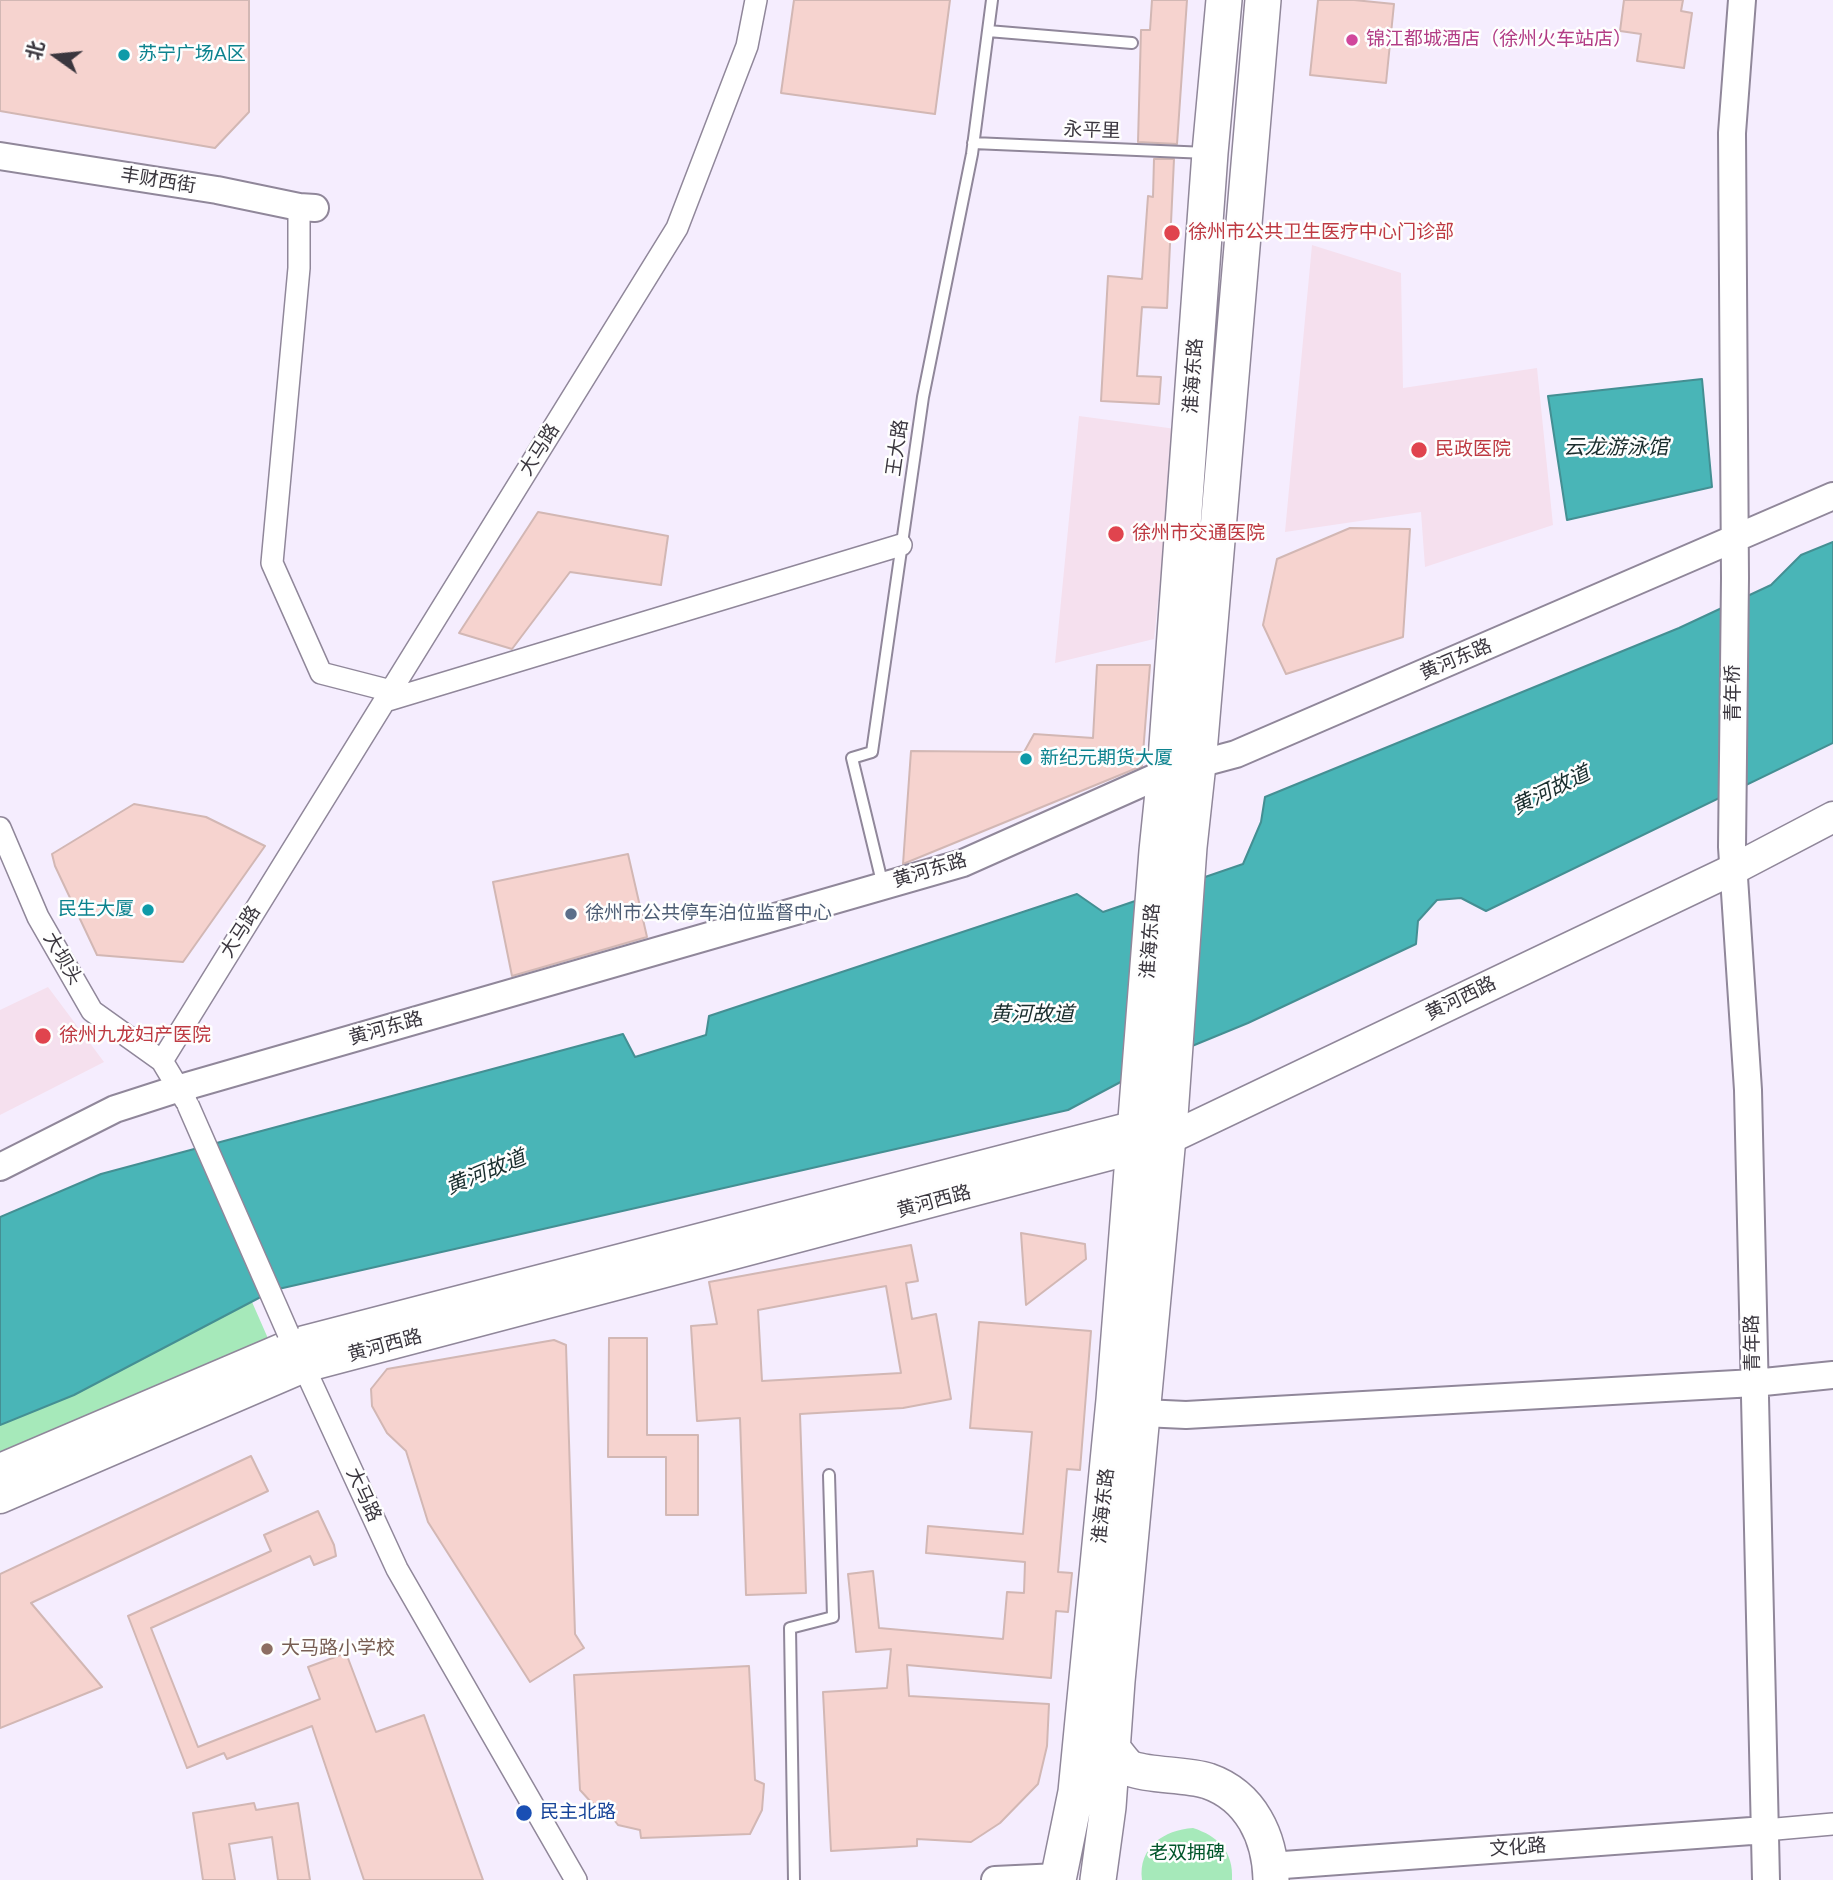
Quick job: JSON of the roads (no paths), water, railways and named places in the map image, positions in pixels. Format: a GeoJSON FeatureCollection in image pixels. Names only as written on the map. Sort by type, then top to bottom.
{"type":"FeatureCollection","features":[{"type":"Feature","properties":{"kind":"main road","name":"淮海东路"},"geometry":{"type":"LineString","coordinates":[[1182,769],[1210,153],[1224,0]]}},
{"type":"Feature","properties":{"kind":"main road","name":"淮海东路"},"geometry":{"type":"LineString","coordinates":[[1098,1880],[1113,1749],[1143,1413],[1152,1133],[1140,1088],[1173,849],[1263,0]]}},
{"type":"Feature","properties":{"kind":"main road","name":"黄河西路"},"geometry":{"type":"LineString","coordinates":[[1733,858],[1833,795]]}},
{"type":"Feature","properties":{"kind":"main road","name":"黄河西路"},"geometry":{"type":"LineString","coordinates":[[0,1469],[295,1348],[1152,1133],[1733,858],[1833,817]]}},
{"type":"Feature","properties":{"kind":"main road","name":"淮海东路"},"geometry":{"type":"LineString","coordinates":[[1058,1878],[1076,1792],[1114,1400],[1152,1133],[1173,1076],[1173,849]]}},
{"type":"Feature","properties":{"kind":"main road","name":"黄河西路"},"geometry":{"type":"LineString","coordinates":[[0,1498],[295,1348]]}},
{"type":"Feature","properties":{"kind":"main road"},"geometry":{"type":"LineString","coordinates":[[1113,1749],[1130,1768],[1209,1781],[1237,1798],[1259,1824],[1270,1855],[1271,1873]]}},
{"type":"Feature","properties":{"kind":"street","name":"大马路"},"geometry":{"type":"LineString","coordinates":[[576,1880],[397,1569],[183,1097],[162,1061],[677,228],[747,46],[756,0]]}},
{"type":"Feature","properties":{"kind":"street","name":"青年桥"},"geometry":{"type":"LineString","coordinates":[[1733,807],[1735,578],[1732,133],[1742,0]]}},
{"type":"Feature","properties":{"kind":"street","name":"丰财西街"},"geometry":{"type":"LineString","coordinates":[[0,156],[307,207]]}},
{"type":"Feature","properties":{"kind":"street"},"geometry":{"type":"LineString","coordinates":[[307,207],[272,563],[321,673],[388,696],[901,545]]}},
{"type":"Feature","properties":{"kind":"street","name":"黄河东路"},"geometry":{"type":"LineString","coordinates":[[0,1167],[115,1109],[183,1097],[963,863],[1182,769],[1236,754],[1833,496]]}},
{"type":"Feature","properties":{"kind":"street","name":"青年路"},"geometry":{"type":"LineString","coordinates":[[1733,807],[1733,858],[1748,1090],[1766,1880]]}},
{"type":"Feature","properties":{"kind":"street","name":"大坝头"},"geometry":{"type":"LineString","coordinates":[[0,828],[38,917],[92,1011],[162,1061]]}},
{"type":"Feature","properties":{"kind":"street"},"geometry":{"type":"LineString","coordinates":[[1143,1413],[1186,1415],[1754,1382],[1833,1375]]}},
{"type":"Feature","properties":{"kind":"street"},"geometry":{"type":"LineString","coordinates":[[1765,1830],[1833,1824]]}},
{"type":"Feature","properties":{"kind":"street","name":"文化路"},"geometry":{"type":"LineString","coordinates":[[1271,1873],[1765,1830]]}},
{"type":"Feature","properties":{"kind":"street"},"geometry":{"type":"LineString","coordinates":[[995,1880],[1058,1878]]}},
{"type":"Feature","properties":{"kind":"lane","name":"王大路"},"geometry":{"type":"LineString","coordinates":[[883,886],[852,758],[872,752],[923,397],[974,143],[992,0]]}},
{"type":"Feature","properties":{"kind":"lane"},"geometry":{"type":"LineString","coordinates":[[988,31],[1132,43]]}},
{"type":"Feature","properties":{"kind":"lane","name":"永平里"},"geometry":{"type":"LineString","coordinates":[[974,143],[1210,153]]}},
{"type":"Feature","properties":{"kind":"lane"},"geometry":{"type":"LineString","coordinates":[[794,1880],[790,1628],[833,1617],[829,1475]]}},
{"type":"Feature","properties":{"kind":"water","name":"云龙游泳馆"},"geometry":{"type":"Polygon","coordinates":[[[1702,379],[1712,487],[1567,520],[1548,396],[1702,379]]]}},
{"type":"Feature","properties":{"kind":"water","name":"黄河故道"},"geometry":{"type":"Polygon","coordinates":[[[1833,542],[1833,743],[1486,911],[1461,898],[1437,900],[1418,921],[1416,944],[1248,1023],[1175,1053],[1068,1110],[274,1290],[74,1395],[0,1425],[0,1217],[101,1174],[623,1034],[635,1057],[706,1035],[709,1016],[1077,894],[1103,912],[1243,864],[1261,822],[1265,797],[1679,628],[1771,585],[1801,555],[1833,542]]]}},
{"type":"Feature","properties":{"kind":"place","name":"锦江都城酒店（徐州火车站店）"},"geometry":{"type":"Point","coordinates":[1352,40]}},
{"type":"Feature","properties":{"kind":"place","name":"苏宁广场A区"},"geometry":{"type":"Point","coordinates":[124,55]}},
{"type":"Feature","properties":{"kind":"place","name":"徐州市公共卫生医疗中心门诊部"},"geometry":{"type":"Point","coordinates":[1172,233]}},
{"type":"Feature","properties":{"kind":"place","name":"民政医院"},"geometry":{"type":"Point","coordinates":[1419,450]}},
{"type":"Feature","properties":{"kind":"place","name":"徐州市交通医院"},"geometry":{"type":"Point","coordinates":[1116,534]}},
{"type":"Feature","properties":{"kind":"place","name":"新纪元期货大厦"},"geometry":{"type":"Point","coordinates":[1026,759]}},
{"type":"Feature","properties":{"kind":"place","name":"民生大厦"},"geometry":{"type":"Point","coordinates":[148,910]}},
{"type":"Feature","properties":{"kind":"place","name":"徐州市公共停车泊位监督中心"},"geometry":{"type":"Point","coordinates":[571,914]}},
{"type":"Feature","properties":{"kind":"place","name":"徐州九龙妇产医院"},"geometry":{"type":"Point","coordinates":[43,1036]}},
{"type":"Feature","properties":{"kind":"place","name":"大马路小学校"},"geometry":{"type":"Point","coordinates":[267,1649]}},
{"type":"Feature","properties":{"kind":"place","name":"民主北路"},"geometry":{"type":"Point","coordinates":[524,1813]}},
{"type":"Feature","properties":{"kind":"park label","name":"老双拥碑"},"geometry":{"type":"Point","coordinates":[1187,1854]}}]}
